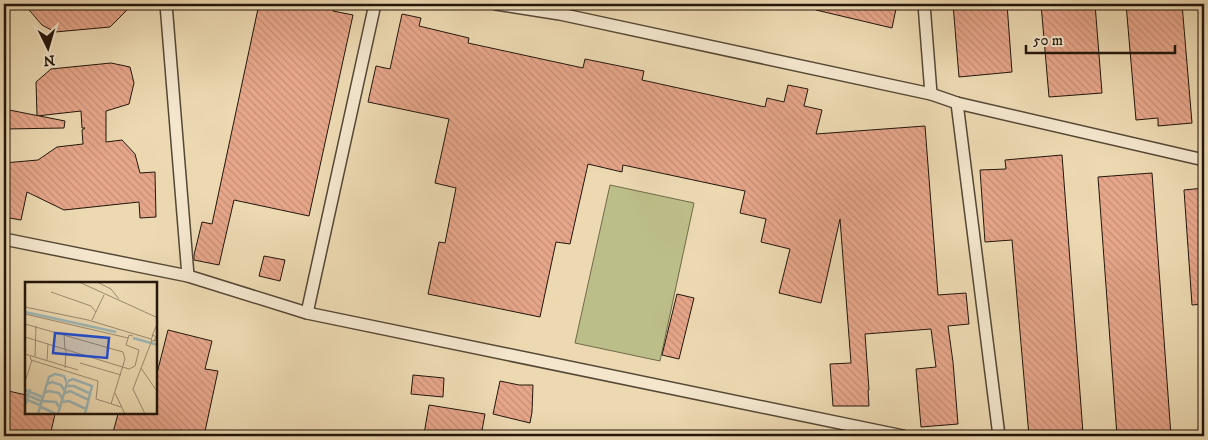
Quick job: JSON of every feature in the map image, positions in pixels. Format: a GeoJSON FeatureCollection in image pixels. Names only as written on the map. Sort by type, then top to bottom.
{"type":"FeatureCollection","features":[{"type":"Feature","properties":{"kind":"lane"},"geometry":{"type":"LineString","coordinates":[[166,4],[188,276]]}},
{"type":"Feature","properties":{"kind":"lane"},"geometry":{"type":"LineString","coordinates":[[307,313],[375,4]]}},
{"type":"Feature","properties":{"kind":"lane"},"geometry":{"type":"LineString","coordinates":[[496,4],[562,9],[930,94],[957,103],[1204,160]]}},
{"type":"Feature","properties":{"kind":"lane"},"geometry":{"type":"LineString","coordinates":[[924,4],[930,94]]}},
{"type":"Feature","properties":{"kind":"lane"},"geometry":{"type":"LineString","coordinates":[[957,103],[999,436]]}},
{"type":"Feature","properties":{"kind":"lane"},"geometry":{"type":"LineString","coordinates":[[4,239],[188,276],[307,313],[903,436]]}},
{"type":"Feature","properties":{"kind":"green space"},"geometry":{"type":"Polygon","coordinates":[[[610,185],[694,203],[660,361],[575,343],[610,185]]]}},
{"type":"Feature","properties":{"kind":"building"},"geometry":{"type":"Polygon","coordinates":[[[24,4],[133,4],[110,27],[55,32],[42,25],[24,4]]]}},
{"type":"Feature","properties":{"kind":"building"},"geometry":{"type":"Polygon","coordinates":[[[259,4],[334,4],[333,11],[353,15],[309,216],[234,200],[219,265],[194,260],[202,222],[212,224],[259,4]]]}},
{"type":"Feature","properties":{"kind":"building"},"geometry":{"type":"Polygon","coordinates":[[[816,4],[897,4],[892,28],[816,10],[816,4]]]}},
{"type":"Feature","properties":{"kind":"building"},"geometry":{"type":"Polygon","coordinates":[[[953,4],[1007,4],[1012,72],[959,77],[953,4]]]}},
{"type":"Feature","properties":{"kind":"building"},"geometry":{"type":"Polygon","coordinates":[[[1041,4],[1095,4],[1102,93],[1049,97],[1041,4]]]}},
{"type":"Feature","properties":{"kind":"building"},"geometry":{"type":"Polygon","coordinates":[[[1126,4],[1182,4],[1192,123],[1158,126],[1158,118],[1136,120],[1126,4]]]}},
{"type":"Feature","properties":{"kind":"building"},"geometry":{"type":"Polygon","coordinates":[[[402,14],[421,18],[419,26],[469,38],[468,43],[583,68],[585,59],[644,71],[642,80],[765,107],[767,98],[784,102],[788,85],[808,89],[804,106],[822,110],[816,134],[925,126],[938,295],[966,293],[969,324],[948,326],[958,424],[921,427],[916,369],[936,367],[931,329],[865,334],[869,406],[833,406],[830,364],[851,363],[840,219],[821,303],[779,293],[790,249],[761,242],[766,219],[740,213],[745,191],[623,165],[622,172],[588,164],[570,244],[556,242],[540,317],[428,294],[439,242],[445,243],[456,188],[435,183],[449,119],[368,102],[376,66],[390,69],[402,14]]]}},
{"type":"Feature","properties":{"kind":"building"},"geometry":{"type":"Polygon","coordinates":[[[111,63],[130,67],[134,83],[129,104],[106,111],[106,142],[122,140],[135,154],[140,173],[155,172],[156,217],[140,218],[139,202],[64,210],[27,192],[21,220],[4,217],[4,163],[38,160],[57,147],[83,144],[82,130],[85,128],[82,128],[81,111],[37,116],[36,82],[51,69],[111,63]]]}},
{"type":"Feature","properties":{"kind":"building"},"geometry":{"type":"Polygon","coordinates":[[[4,109],[65,121],[64,128],[4,129],[4,109]]]}},
{"type":"Feature","properties":{"kind":"building"},"geometry":{"type":"Polygon","coordinates":[[[1062,155],[1083,433],[1029,436],[1012,240],[985,242],[980,170],[1006,169],[1005,160],[1062,155]]]}},
{"type":"Feature","properties":{"kind":"building"},"geometry":{"type":"Polygon","coordinates":[[[1152,173],[1171,436],[1117,436],[1098,177],[1152,173]]]}},
{"type":"Feature","properties":{"kind":"building"},"geometry":{"type":"Polygon","coordinates":[[[1204,188],[1204,304],[1192,305],[1184,190],[1204,188]]]}},
{"type":"Feature","properties":{"kind":"building"},"geometry":{"type":"Polygon","coordinates":[[[264,256],[285,260],[280,281],[259,276],[264,256]]]}},
{"type":"Feature","properties":{"kind":"building"},"geometry":{"type":"Polygon","coordinates":[[[677,294],[694,298],[679,359],[662,355],[677,294]]]}},
{"type":"Feature","properties":{"kind":"building"},"geometry":{"type":"Polygon","coordinates":[[[168,330],[212,341],[205,369],[218,371],[204,436],[112,436],[118,415],[158,415],[158,369],[168,330]]]}},
{"type":"Feature","properties":{"kind":"building"},"geometry":{"type":"Polygon","coordinates":[[[413,375],[444,378],[443,397],[411,394],[413,375]]]}},
{"type":"Feature","properties":{"kind":"building"},"geometry":{"type":"Polygon","coordinates":[[[500,381],[519,385],[533,385],[530,423],[493,414],[500,381]]]}},
{"type":"Feature","properties":{"kind":"building"},"geometry":{"type":"Polygon","coordinates":[[[4,390],[25,395],[25,415],[55,415],[50,436],[4,436],[4,390]]]}},
{"type":"Feature","properties":{"kind":"building"},"geometry":{"type":"Polygon","coordinates":[[[429,405],[485,414],[481,436],[424,434],[429,405]]]}}]}
